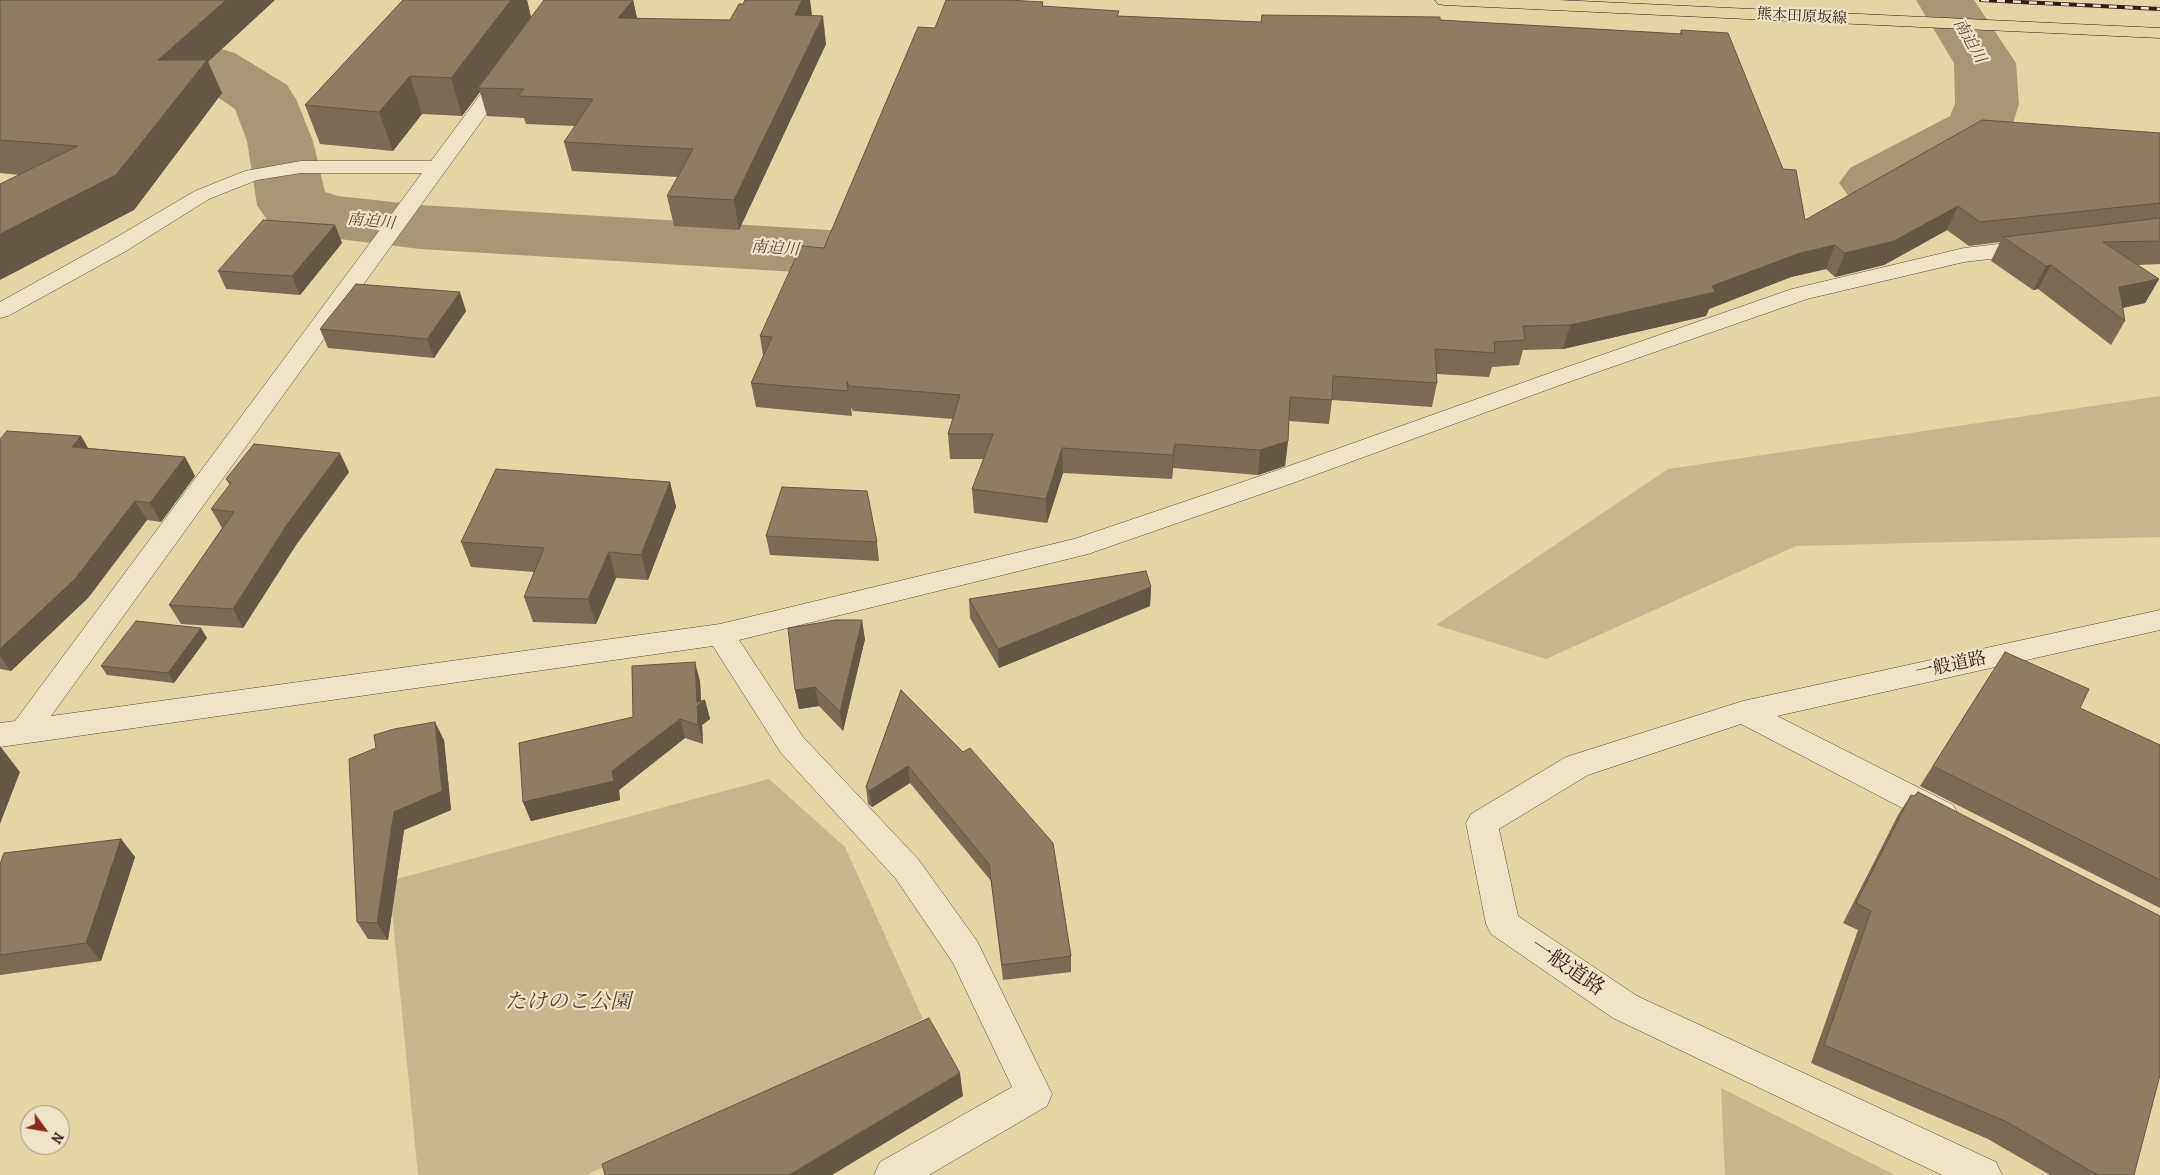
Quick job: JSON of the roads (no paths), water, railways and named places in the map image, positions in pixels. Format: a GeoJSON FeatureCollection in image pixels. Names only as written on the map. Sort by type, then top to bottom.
{"type":"FeatureCollection","features":[{"type":"Feature","properties":{"kind":"main road","name":"熊本田原坂線"},"geometry":{"type":"LineString","coordinates":[[1444,0],[2160,33]]}},
{"type":"Feature","properties":{"kind":"street"},"geometry":{"type":"LineString","coordinates":[[12,733],[513,64]]}},
{"type":"Feature","properties":{"kind":"street"},"geometry":{"type":"LineString","coordinates":[[0,311],[118,246],[202,195],[252,175],[301,167],[436,168]]}},
{"type":"Feature","properties":{"kind":"street"},"geometry":{"type":"LineString","coordinates":[[12,733],[720,634],[1079,547],[1284,477],[1555,379],[1800,294],[1964,256],[2055,244]]}},
{"type":"Feature","properties":{"kind":"street","name":"一般道路"},"geometry":{"type":"LineString","coordinates":[[1983,1175],[1625,1008],[1503,924],[1482,823],[1577,766],[1743,712],[2160,620]]}},
{"type":"Feature","properties":{"kind":"street"},"geometry":{"type":"LineString","coordinates":[[720,634],[792,745],[907,870],[965,952],[1034,1094],[893,1175]]}},
{"type":"Feature","properties":{"kind":"street"},"geometry":{"type":"LineString","coordinates":[[1743,712],[1965,826]]}},
{"type":"Feature","properties":{"kind":"waterway","name":"南迫川"},"geometry":{"type":"LineString","coordinates":[[1874,183],[1979,127],[1987,104],[1985,63],[1945,0]]}},
{"type":"Feature","properties":{"kind":"waterway","name":"南迫川"},"geometry":{"type":"LineString","coordinates":[[0,37],[84,41],[162,50],[213,66],[264,99],[280,141],[292,205],[331,217],[420,227],[927,258]]}},
{"type":"Feature","properties":{"kind":"railway"},"geometry":{"type":"LineString","coordinates":[[1981,0],[2160,9]]}},
{"type":"Feature","properties":{"kind":"park label","name":"たけのこ公園"},"geometry":{"type":"Point","coordinates":[568,1003]}}]}
